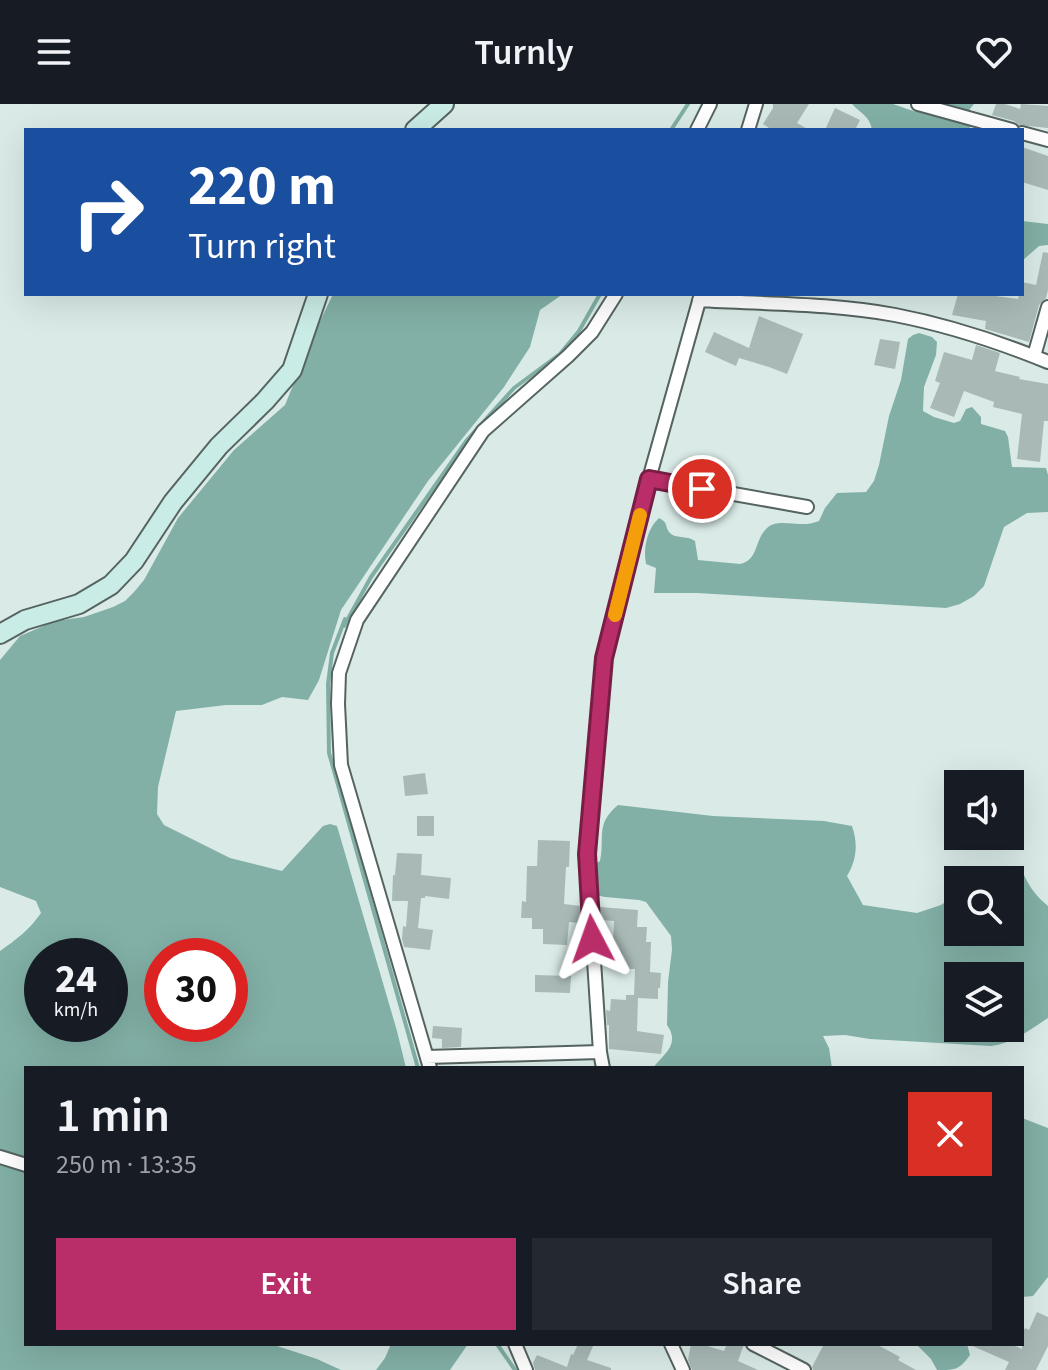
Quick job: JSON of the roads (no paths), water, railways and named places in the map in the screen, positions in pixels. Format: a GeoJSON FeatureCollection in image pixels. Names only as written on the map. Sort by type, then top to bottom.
{"type":"FeatureCollection","features":[{"type":"Feature","properties":{"kind":"main road"},"geometry":{"type":"LineString","coordinates":[[417,128],[444,104]]}},
{"type":"Feature","properties":{"kind":"main road"},"geometry":{"type":"LineString","coordinates":[[0,634],[25,620],[79,604],[111,585],[134,561],[173,502],[219,446],[292,370],[317,296]]}},
{"type":"Feature","properties":{"kind":"street"},"geometry":{"type":"LineString","coordinates":[[698,128],[710,104]]}},
{"type":"Feature","properties":{"kind":"street"},"geometry":{"type":"LineString","coordinates":[[749,128],[756,104]]}},
{"type":"Feature","properties":{"kind":"street"},"geometry":{"type":"LineString","coordinates":[[918,104],[1005,128]]}},
{"type":"Feature","properties":{"kind":"street"},"geometry":{"type":"LineString","coordinates":[[1024,134],[1048,140]]}},
{"type":"Feature","properties":{"kind":"street"},"geometry":{"type":"LineString","coordinates":[[600,1052],[429,1063],[341,765],[338,704],[339,673],[357,620],[483,431],[592,332],[615,296]]}},
{"type":"Feature","properties":{"kind":"street"},"geometry":{"type":"LineString","coordinates":[[603,1066],[587,854],[604,658],[649,479],[700,297],[893,315],[957,330],[1048,362]]}},
{"type":"Feature","properties":{"kind":"street"},"geometry":{"type":"LineString","coordinates":[[1034,356],[1048,307]]}},
{"type":"Feature","properties":{"kind":"street"},"geometry":{"type":"LineString","coordinates":[[649,479],[807,507]]}},
{"type":"Feature","properties":{"kind":"street"},"geometry":{"type":"LineString","coordinates":[[0,1157],[24,1164]]}},
{"type":"Feature","properties":{"kind":"street"},"geometry":{"type":"LineString","coordinates":[[516,1346],[526,1370]]}},
{"type":"Feature","properties":{"kind":"street"},"geometry":{"type":"LineString","coordinates":[[672,1346],[683,1370]]}},
{"type":"Feature","properties":{"kind":"street"},"geometry":{"type":"LineString","coordinates":[[757,1346],[804,1370]]}},
{"type":"Feature","properties":{"kind":"waterway"},"geometry":{"type":"LineString","coordinates":[[672,128],[688,104]]}},
{"type":"Feature","properties":{"kind":"waterway"},"geometry":{"type":"LineString","coordinates":[[417,1066],[329,753],[328,684],[332,653],[345,619],[344,626],[371,577],[467,440],[514,388],[560,354],[579,331],[599,296]]}},
{"type":"Feature","properties":{"kind":"waterway"},"geometry":{"type":"LineString","coordinates":[[498,1346],[515,1370]]}}]}
